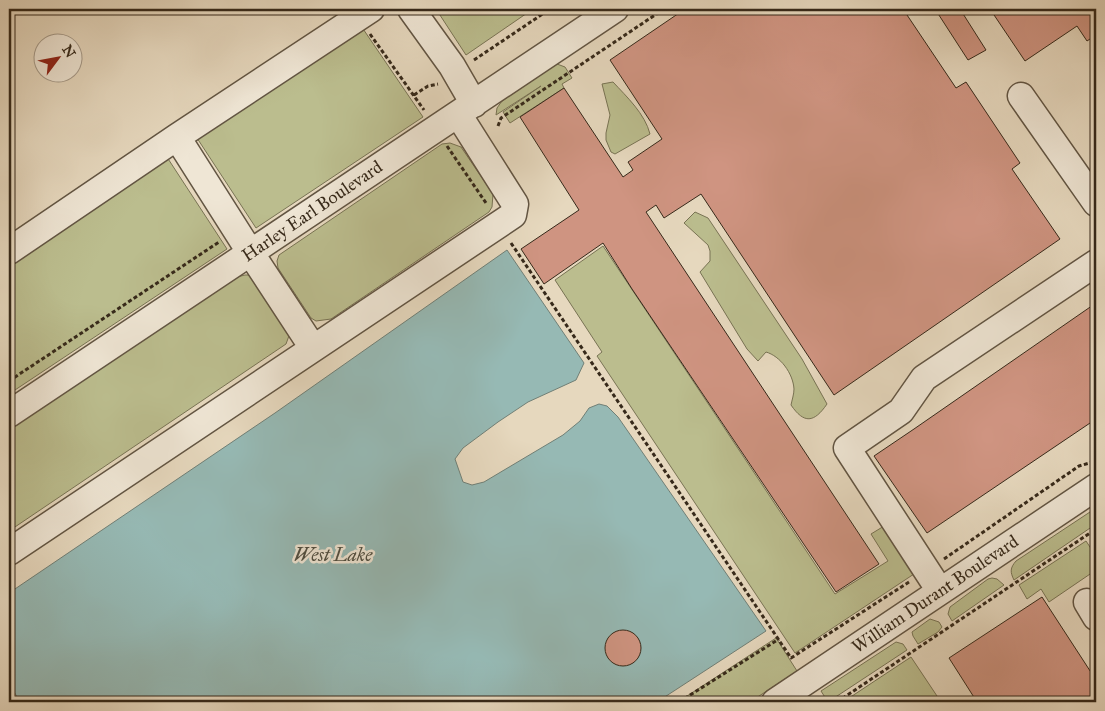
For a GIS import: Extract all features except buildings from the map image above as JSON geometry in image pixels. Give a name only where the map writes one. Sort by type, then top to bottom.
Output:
[{"type":"lane","points":[[9,552],[513,215],[515,204],[466,109],[452,66],[410,9]]},
{"type":"lane","name":"Harley Earl Boulevard","points":[[9,414],[615,9]]},
{"type":"lane","points":[[9,251],[364,13]]},
{"type":"lane","points":[[1021,96],[1096,203]]},
{"type":"lane","points":[[177,137],[313,348]]},
{"type":"lane","points":[[934,581],[847,448],[901,411],[924,378],[1096,263]]},
{"type":"lane","name":"William Durant Boulevard","points":[[776,702],[934,581],[1096,487]]},
{"type":"path","points":[[469,63],[550,9]]},
{"type":"path","points":[[498,126],[501,118],[664,9]]},
{"type":"path","points":[[364,13],[428,116]]},
{"type":"path","points":[[414,95],[428,86],[434,86],[440,82]]},
{"type":"path","points":[[445,143],[487,204]]},
{"type":"path","points":[[508,237],[791,658],[934,581],[1079,466],[1096,461]]},
{"type":"path","points":[[9,381],[225,238]]},
{"type":"path","points":[[837,702],[1096,530]]},
{"type":"path","points":[[679,702],[779,639]]},
{"type":"green space","points":[[436,9],[533,9],[466,55]]},
{"type":"green space","points":[[357,20],[423,117],[256,228],[195,135]]},
{"type":"green space","points":[[557,64],[565,67],[572,78],[562,84],[564,88],[510,123],[503,112],[541,86],[496,115],[497,108],[502,101]]},
{"type":"green space","points":[[613,82],[640,113],[650,134],[615,154],[611,152],[606,140],[610,115],[602,84]]},
{"type":"green space","points":[[450,143],[461,147],[493,194],[492,207],[489,212],[331,319],[316,321],[311,318],[278,268],[277,261],[279,255],[442,144]]},
{"type":"green space","points":[[161,148],[227,249],[9,394],[9,266],[29,253]]},
{"type":"green space","points":[[695,212],[708,218],[802,359],[827,404],[813,418],[809,419],[800,416],[791,405],[794,391],[793,383],[781,361],[766,352],[758,361],[747,349],[700,272],[710,261],[710,251],[708,245],[684,223]]},
{"type":"green space","points":[[603,246],[835,594],[888,561],[871,534],[889,523],[920,570],[795,653],[597,356],[602,352],[555,280]]},
{"type":"green space","points":[[251,275],[290,333],[286,344],[9,531],[9,430],[237,277]]},
{"type":"green space","points":[[1096,508],[1096,524],[1014,580],[1011,570],[1016,561]]},
{"type":"green space","points":[[1086,541],[1096,556],[1096,570],[1049,602],[1041,589],[1027,599],[1019,585]]},
{"type":"green space","points":[[992,578],[997,579],[1004,585],[952,621],[948,614],[950,607]]},
{"type":"green space","points":[[930,619],[939,622],[942,627],[938,632],[918,644],[912,632]]},
{"type":"green space","points":[[776,638],[797,671],[750,702],[682,702],[681,700]]},
{"type":"green space","points":[[896,642],[903,644],[907,650],[828,702],[821,691]]},
{"type":"green space","points":[[911,657],[941,702],[843,702]]},
{"type":"water","name":"West Lake","points":[[507,250],[584,363],[576,380],[528,402],[463,448],[455,459],[463,482],[472,485],[484,482],[563,435],[580,421],[589,408],[599,404],[607,406],[618,417],[766,631],[657,702],[20,702],[9,683],[9,593],[275,413]]}]
